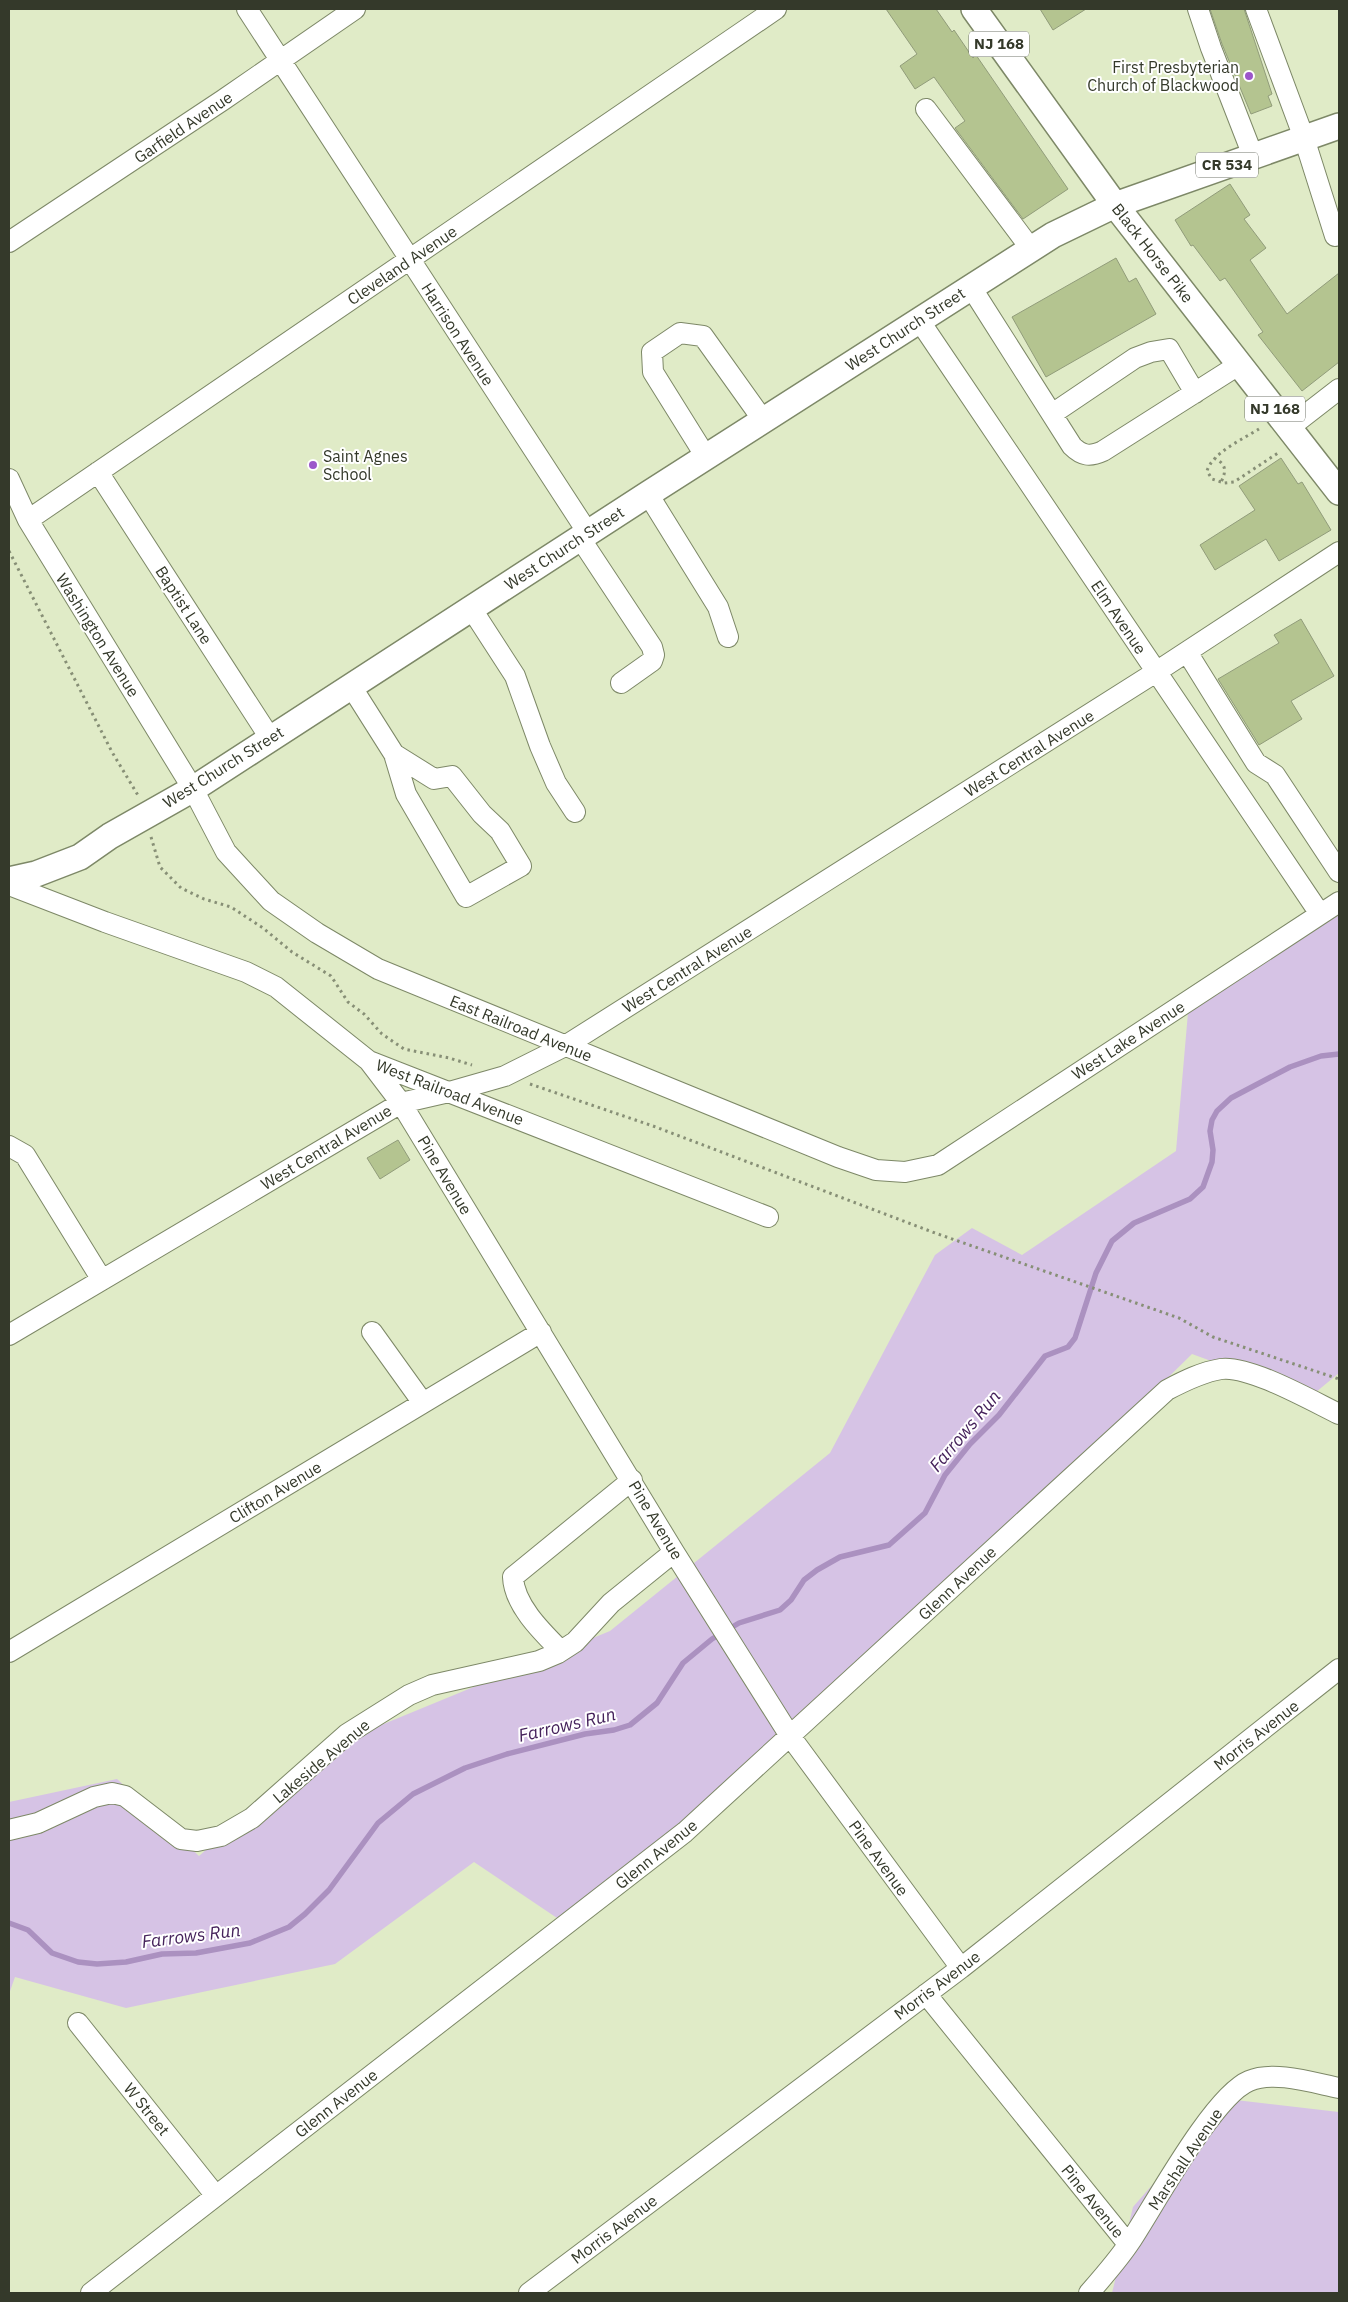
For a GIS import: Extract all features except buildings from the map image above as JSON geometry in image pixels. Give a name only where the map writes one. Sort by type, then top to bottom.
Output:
[{"type":"main road","name":"Black Horse Pike","points":[[974,9],[1114,205],[1290,427],[1339,492]]},
{"type":"main road","name":"CR 534","points":[[1114,205],[1339,126]]},
{"type":"main road","name":"West Church Street","points":[[9,880],[36,874],[80,857],[110,836],[192,789],[1053,235],[1114,205]]},
{"type":"street","name":"Harrison Avenue","points":[[247,9],[410,259],[584,535],[652,647],[654,655],[652,661],[622,683]]},
{"type":"street","name":"Garfield Avenue","points":[[9,242],[223,100],[355,9]]},
{"type":"street","name":"Cleveland Avenue","points":[[28,520],[776,9]]},
{"type":"street","points":[[1198,9],[1253,156]]},
{"type":"street","points":[[1256,9],[1304,138],[1335,236]]},
{"type":"street","points":[[926,109],[1031,249]]},
{"type":"street","points":[[971,287],[1052,414],[1077,451],[1083,455],[1093,456],[1103,452],[1240,364]]},
{"type":"street","name":"Elm Avenue","points":[[919,320],[1320,914]]},
{"type":"street","points":[[706,457],[653,372],[652,352],[680,333],[703,336],[763,420]]},
{"type":"street","points":[[1052,414],[1136,358],[1151,352],[1169,350],[1195,393]]},
{"type":"street","points":[[1290,427],[1339,389]]},
{"type":"street","name":"Baptist Lane","points":[[98,472],[270,738]]},
{"type":"street","name":"Washington Avenue","points":[[9,479],[28,520],[192,789]]},
{"type":"street","points":[[648,494],[718,607],[728,637]]},
{"type":"street","name":"West Central Avenue","points":[[9,1335],[401,1103],[505,1076],[565,1046],[1156,672],[1339,552]]},
{"type":"street","points":[[471,608],[515,676],[553,775],[575,812]]},
{"type":"street","points":[[1187,652],[1256,763],[1275,775],[1339,872]]},
{"type":"street","points":[[351,686],[394,754],[406,794],[466,897],[521,866],[500,831],[482,814],[452,776],[434,779],[394,754]]},
{"type":"street","points":[[1230,781],[1256,763]]},
{"type":"street","name":"East Railroad Avenue","points":[[192,789],[226,852],[271,901],[317,934],[378,969],[838,1157],[876,1170],[904,1172],[914,1170]]},
{"type":"street","name":"West Railroad Avenue","points":[[9,885],[105,922],[246,972],[276,986],[369,1061],[768,1217]]},
{"type":"street","name":"West Lake Avenue","points":[[914,1170],[938,1165],[1339,902]]},
{"type":"street","name":"Pine Avenue","points":[[369,1061],[401,1103],[632,1480],[674,1552],[790,1736],[961,1968]]},
{"type":"street","points":[[9,1146],[25,1155],[102,1280]]},
{"type":"street","points":[[372,1332],[423,1403]]},
{"type":"street","name":"Clifton Avenue","points":[[9,1652],[540,1332]]},
{"type":"street","name":"Glenn Avenue","points":[[91,2293],[685,1832],[1167,1390],[1189,1378],[1222,1369],[1245,1371],[1339,1414]]},
{"type":"street","points":[[562,1651],[544,1634],[532,1618],[513,1586],[513,1577],[632,1480]]},
{"type":"street","name":"Lakeside Avenue","points":[[9,1830],[38,1823],[94,1797],[112,1793],[125,1796],[181,1839],[197,1841],[221,1836],[252,1818],[347,1734],[409,1695],[432,1685],[538,1661],[562,1651],[575,1642],[611,1604],[674,1552]]},
{"type":"street","name":"Morris Avenue","points":[[529,2293],[961,1968],[1339,1669]]},
{"type":"street","name":"Pine Avenue","points":[[926,1994],[1128,2244]]},
{"type":"street","name":"W Street","points":[[78,2022],[216,2196]]},
{"type":"street","name":"Marshall Avenue","points":[[1089,2293],[1128,2244],[1209,2118],[1238,2087],[1250,2080],[1264,2077],[1299,2079],[1339,2088]]},
{"type":"path","points":[[1259,428],[1209,463],[1207,471],[1212,479],[1221,482],[1234,482],[1278,453]]},
{"type":"path","points":[[1214,458],[1225,467],[1225,474],[1221,482]]},
{"type":"path","points":[[1036,1267],[1179,1318],[1213,1337],[1339,1379]]},
{"type":"shaded area","points":[[1339,907],[1339,1373],[1310,1397],[1192,1354],[815,1724],[560,1920],[474,1862],[335,1964],[126,2008],[15,1977],[9,1994],[9,1802],[117,1779],[199,1856],[318,1751],[610,1631],[830,1453],[935,1255],[972,1228],[1022,1255],[1176,1151],[1189,1001]]},
{"type":"shaded area","points":[[1227,2099],[1339,2112],[1339,2293],[1112,2293],[1133,2207]]},
{"type":"waterway","name":"Farrows Run","points":[[9,1923],[28,1930],[52,1953],[78,1962],[97,1964],[126,1962],[162,1954],[196,1953],[250,1943],[289,1927],[305,1914],[329,1890],[378,1823],[413,1794],[465,1768],[507,1754],[585,1734],[614,1730],[630,1725],[657,1703],[683,1663],[712,1639],[739,1623],[780,1610],[791,1600],[804,1580],[817,1570],[840,1557],[889,1545],[925,1513],[945,1475],[970,1444],[999,1415],[1045,1356],[1068,1347],[1075,1338],[1096,1273],[1112,1241],[1134,1223],[1190,1199],[1203,1187],[1212,1162],[1213,1150],[1210,1131],[1212,1120],[1217,1111],[1231,1098],[1290,1067],[1321,1056],[1339,1054]]},
{"type":"place","name":"First Presbyterian Church of Blackwood","points":[[1249,76]]},
{"type":"place","name":"Saint Agnes School","points":[[313,465]]}]
